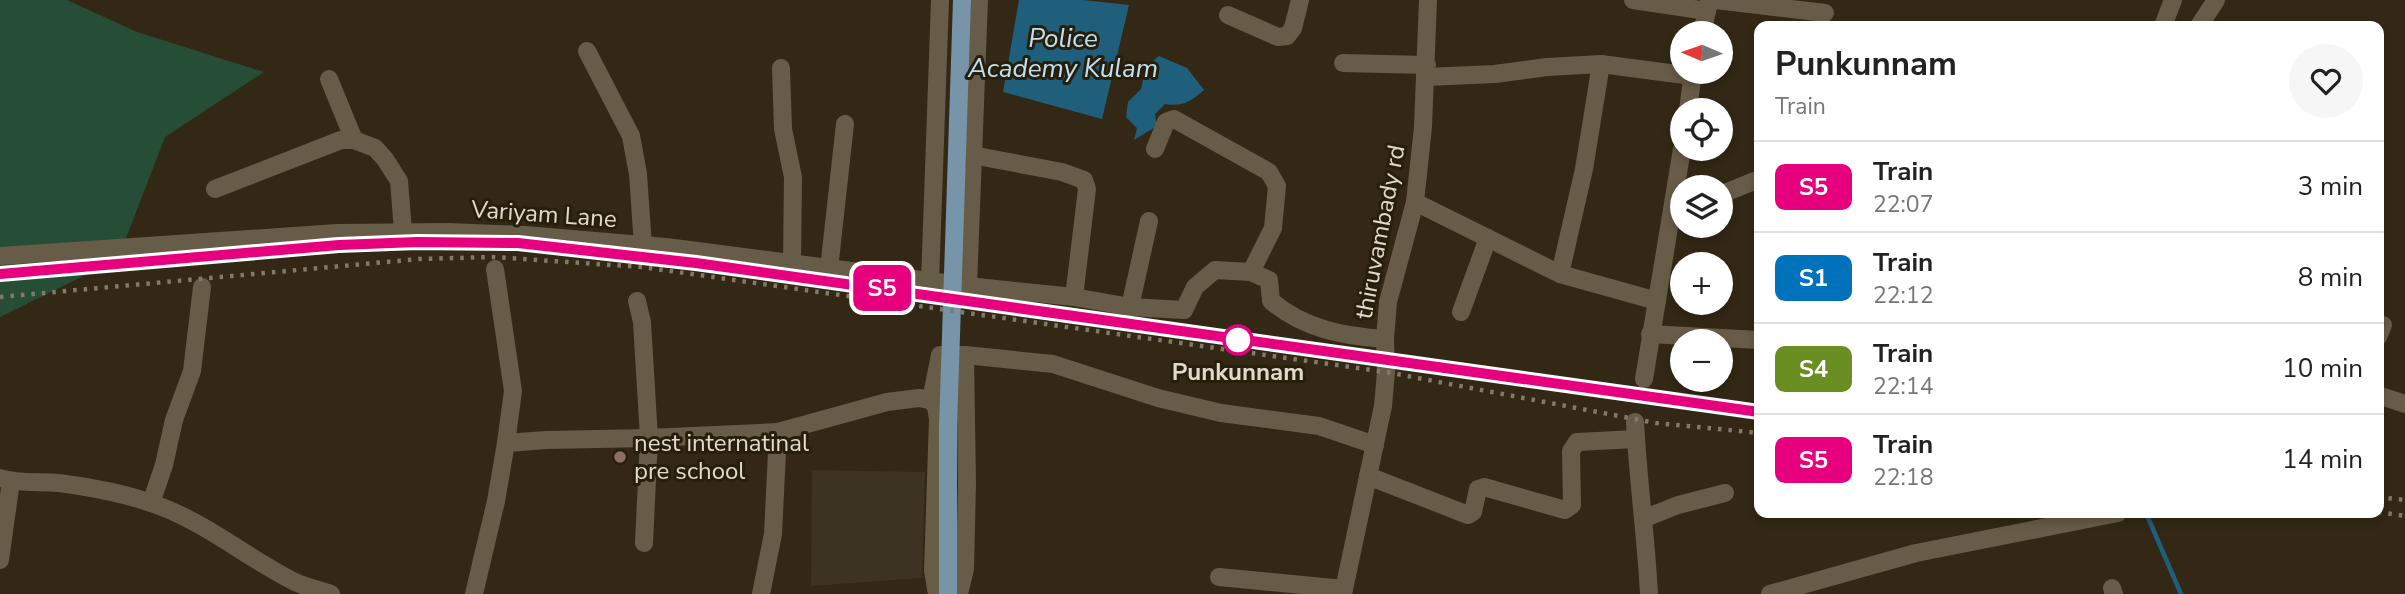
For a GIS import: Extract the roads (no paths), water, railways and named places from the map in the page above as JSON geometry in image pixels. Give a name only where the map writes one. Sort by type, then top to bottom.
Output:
[{"type":"main road","points":[[948,594],[948,427],[962,0]]},
{"type":"street","points":[[1228,15],[1278,37],[1287,36],[1293,28],[1300,0]]},
{"type":"street","name":"thiruvambady rd","points":[[1343,592],[1375,445],[1385,384],[1388,302],[1415,202],[1427,71],[1428,0]]},
{"type":"street","points":[[1633,0],[1825,13]]},
{"type":"street","points":[[2165,21],[2173,0]]},
{"type":"street","points":[[2202,21],[2216,0]]},
{"type":"street","points":[[1706,21],[1711,4]]},
{"type":"street","points":[[930,282],[940,8],[979,8],[968,286]]},
{"type":"street","points":[[587,51],[631,136],[638,174],[643,246]]},
{"type":"street","points":[[1343,63],[1495,74],[1601,64],[1670,72]]},
{"type":"street","points":[[1560,274],[1584,169],[1601,64]]},
{"type":"street","points":[[781,68],[783,130],[793,177],[792,264]]},
{"type":"street","points":[[329,79],[354,140]]},
{"type":"street","points":[[1155,149],[1166,122],[1174,119],[1269,172],[1277,186],[1273,228],[1251,272],[1269,280],[1271,301],[1284,312],[1346,337],[1385,339]]},
{"type":"street","points":[[829,269],[845,124]]},
{"type":"street","points":[[215,189],[341,140],[354,140],[375,148],[399,181],[404,231]]},
{"type":"street","points":[[972,155],[1084,180],[1087,189],[1074,298]]},
{"type":"street","points":[[1733,190],[1754,181]]},
{"type":"street","points":[[1415,202],[1560,274],[1657,301]]},
{"type":"street","points":[[1130,307],[1149,221]]},
{"type":"street","name":"Variyam Lane","points":[[0,256],[153,243],[337,233],[404,231],[525,235],[643,246],[1130,307],[1184,310],[1195,287],[1215,270],[1251,272]]},
{"type":"street","points":[[1461,312],[1488,238]]},
{"type":"street","points":[[1644,379],[1650,334],[1671,238]]},
{"type":"street","points":[[474,594],[499,490],[513,391],[495,269]]},
{"type":"street","points":[[151,503],[164,465],[174,420],[192,371],[202,287]]},
{"type":"street","points":[[638,301],[642,322],[649,438],[644,543]]},
{"type":"street","points":[[1650,334],[1754,340]]},
{"type":"street","points":[[937,594],[933,570],[938,419],[932,400],[940,355],[1053,364],[1170,401],[1221,413],[1319,426],[1375,445]]},
{"type":"street","points":[[959,594],[965,569],[965,355]]},
{"type":"street","points":[[2384,397],[2405,404]]},
{"type":"street","points":[[506,443],[778,432],[887,402],[919,398],[932,400]]},
{"type":"street","points":[[1368,476],[1468,515],[1473,512],[1478,489],[1484,487],[1565,510],[1572,505],[1571,451],[1577,442],[1635,431],[1649,594]]},
{"type":"street","points":[[761,594],[773,534],[778,432]]},
{"type":"street","points":[[0,560],[5,479],[56,483],[103,489],[151,503],[218,534],[298,583],[331,594]]},
{"type":"street","points":[[1643,519],[1678,505],[1725,493]]},
{"type":"street","points":[[1770,594],[1916,553],[2093,518]]},
{"type":"street","points":[[1219,577],[1343,592]]},
{"type":"water","name":"Police Academy Kulam","points":[[1019,0],[1083,0],[1129,5],[1102,119],[1003,92]]},
{"type":"water","points":[[1159,56],[1187,68],[1204,90],[1186,103],[1165,104],[1155,114],[1157,126],[1134,140],[1137,128],[1126,117],[1128,102],[1141,89],[1146,67]]},
{"type":"waterway","points":[[2148,518],[2181,594]]},
{"type":"railway","points":[[0,274],[339,245],[493,241],[643,255],[1754,411]]},
{"type":"railway","points":[[0,297],[419,259],[493,257],[642,267],[1386,372],[1656,423],[1754,433]]},
{"type":"railway","points":[[2384,498],[2405,500]]},
{"type":"railway","points":[[2384,513],[2405,516]]},
{"type":"train","name":"S5","points":[[0,274],[339,245],[417,242],[518,243],[643,256],[961,299],[1164,330],[1754,411]]},
{"type":"place","name":"Punkunnam","points":[[1238,340]]},
{"type":"place","name":"nest internatinal pre school","points":[[620,457]]}]
